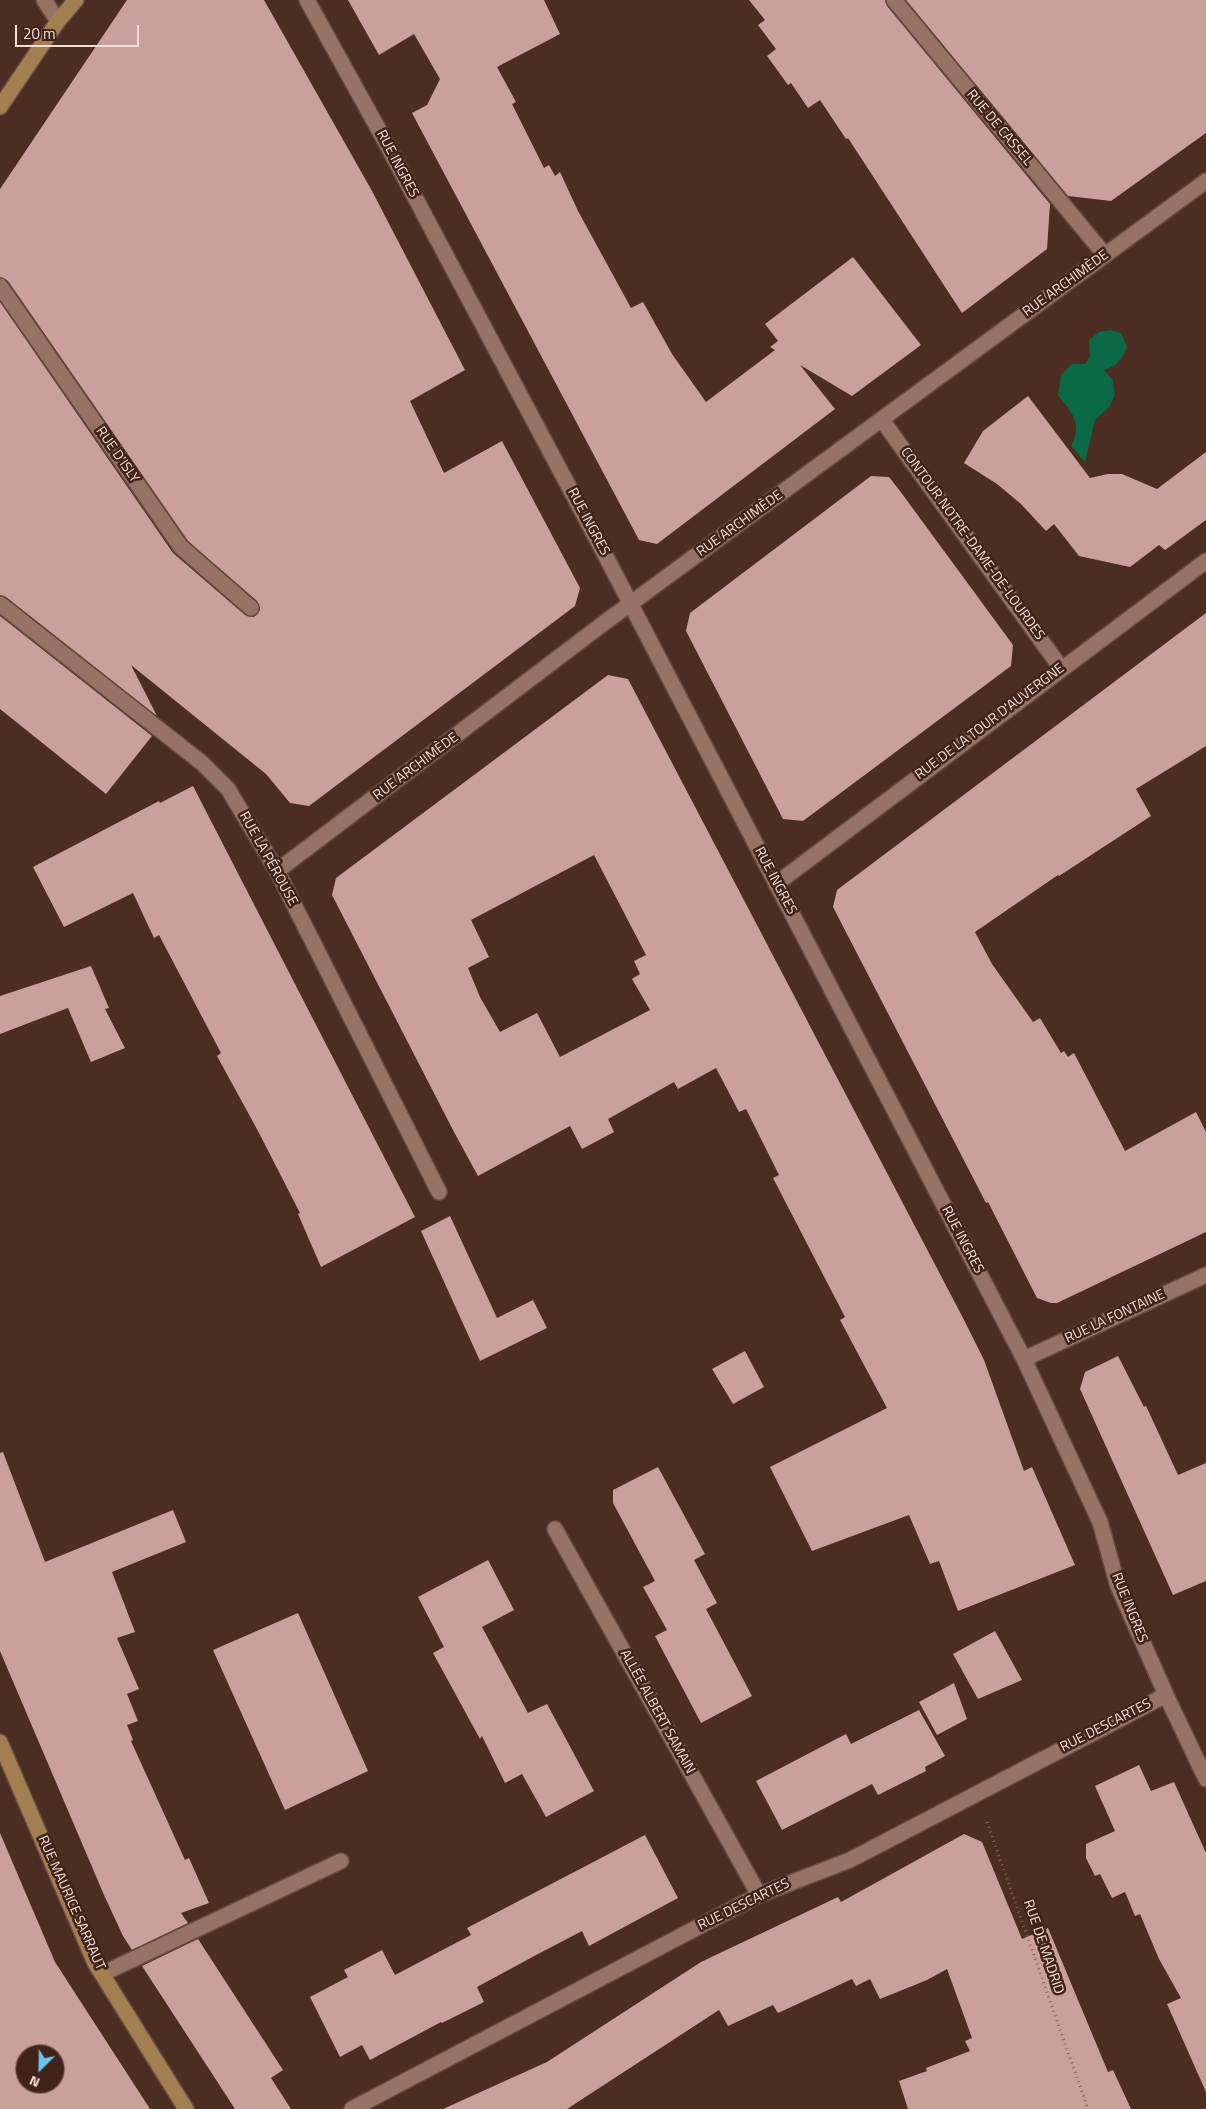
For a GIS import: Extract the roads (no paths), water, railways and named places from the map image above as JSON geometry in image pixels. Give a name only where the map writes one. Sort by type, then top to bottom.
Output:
[{"type":"street","points":[[44,0],[58,21]]},
{"type":"street","points":[[0,107],[58,21],[76,0]]},
{"type":"street","name":"RUE INGRES","points":[[307,0],[385,141],[631,604],[1024,1359],[1100,1522],[1118,1586],[1166,1695],[1206,1779]]},
{"type":"street","name":"RUE DE CASSEL","points":[[894,0],[1105,255]]},
{"type":"street","name":"RUE ARCHIMÈDE","points":[[277,871],[631,604],[1206,181]]},
{"type":"street","name":"RUE D'ISLY","points":[[0,286],[181,547],[251,608]]},
{"type":"street","name":"CONTOUR NOTRE-DAME-DE-LOURDES","points":[[882,420],[1062,668]]},
{"type":"street","name":"RUE DE LA TOUR D'AUVERGNE","points":[[776,884],[1206,561]]},
{"type":"street","name":"RUE LA PÉROUSE","points":[[0,604],[202,763],[228,789],[277,871],[439,1192]]},
{"type":"street","name":"RUE LA FONTAINE","points":[[1024,1359],[1206,1275]]},
{"type":"street","name":"ALLÉE ALBERT SAMAIN","points":[[555,1528],[759,1895]]},
{"type":"street","name":"RUE DESCARTES","points":[[352,2109],[759,1895],[850,1860],[1166,1695]]},
{"type":"street","name":"RUE MAURICE SARRAUT","points":[[0,1742],[85,1942],[102,1974],[186,2109]]},
{"type":"street","points":[[102,1974],[341,1861]]}]
